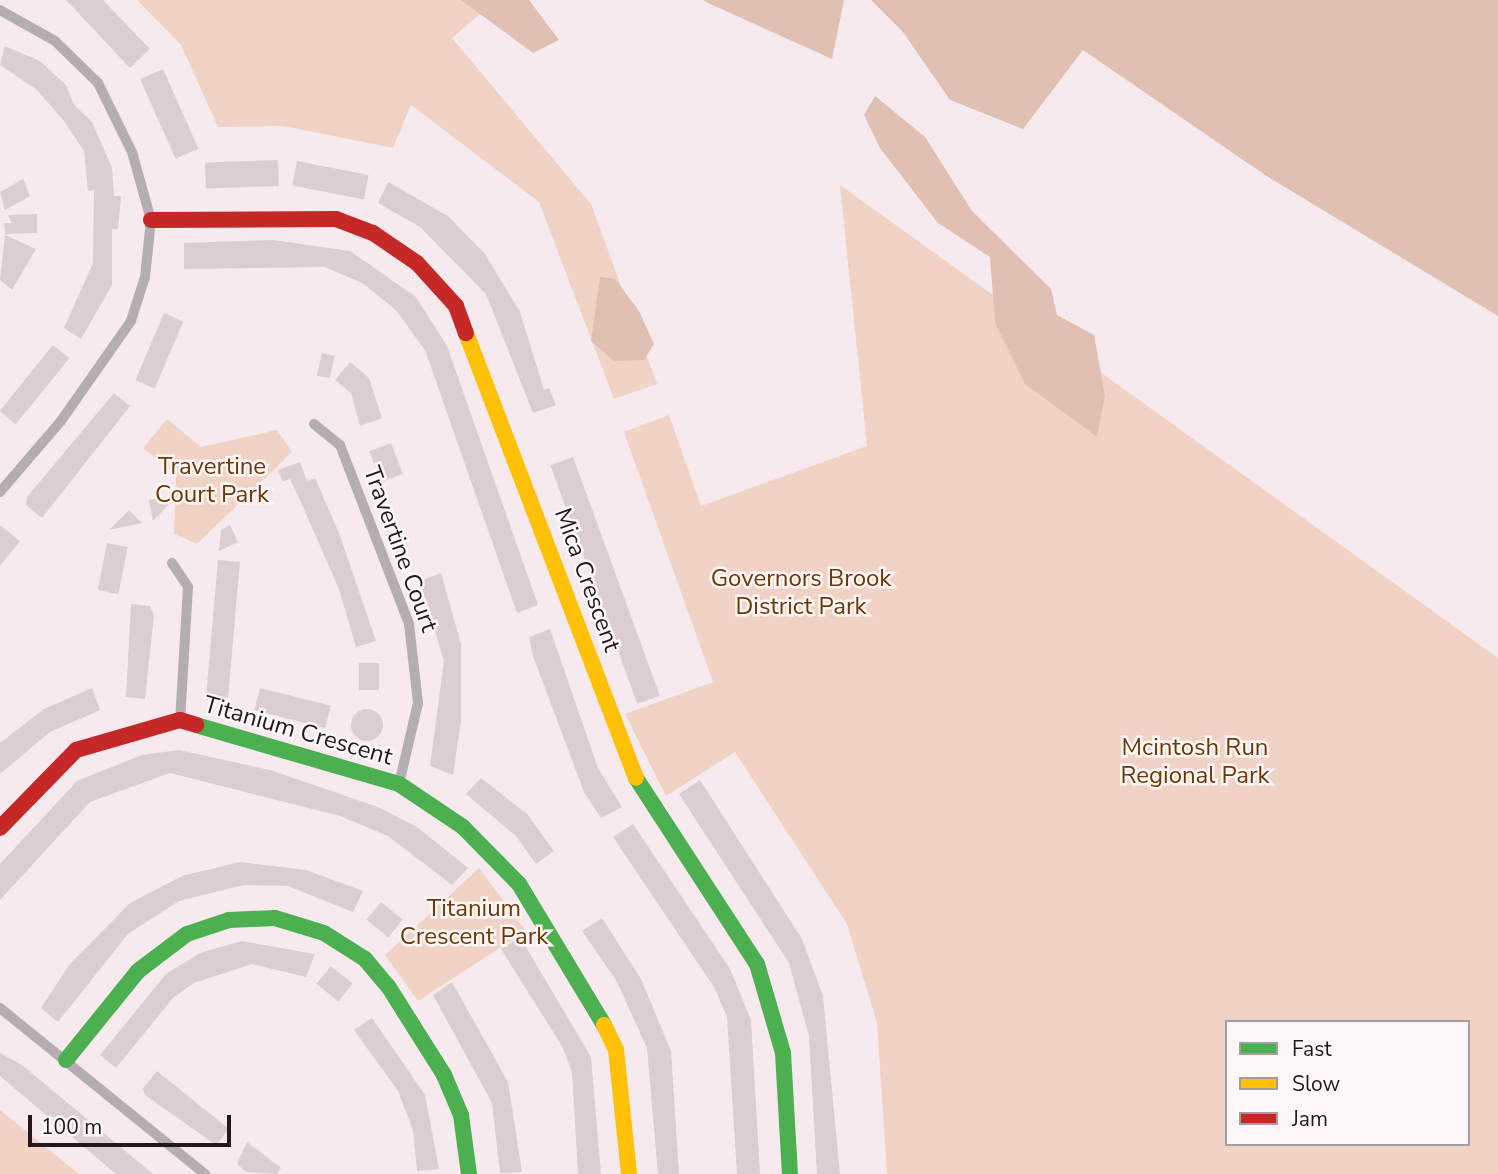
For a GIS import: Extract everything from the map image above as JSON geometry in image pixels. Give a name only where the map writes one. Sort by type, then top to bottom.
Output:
[{"type":"street","points":[[0,10],[55,41],[98,83],[132,152],[151,220],[145,277],[131,321],[61,421],[0,492]]},
{"type":"street","name":"Mica Crescent","points":[[151,220],[336,219],[373,233],[417,263],[456,306],[637,780],[757,964],[783,1053],[790,1174]]},
{"type":"street","name":"Travertine Court","points":[[314,424],[340,445],[409,624],[418,703],[399,784]]},
{"type":"street","points":[[172,563],[188,587],[180,720]]},
{"type":"street","name":"Titanium Crescent","points":[[0,828],[76,750],[180,720],[399,784],[463,827],[519,884],[590,995],[616,1050],[629,1174]]},
{"type":"street","points":[[66,1060],[138,971],[187,934],[229,920],[275,918],[324,933],[365,959],[388,986],[449,1085],[461,1115],[469,1174]]},
{"type":"street","points":[[0,1008],[205,1174]]},
{"type":"green space","points":[[137,0],[496,0],[452,38],[591,204],[657,384],[614,399],[539,202],[411,105],[393,148],[283,126],[218,127],[181,45]]},
{"type":"green space","name":"Mcintosh Run Regional Park","points":[[840,185],[1498,658],[1498,1174],[887,1174],[877,1023],[847,924],[735,752],[666,796],[625,714],[713,682],[624,432],[669,415],[701,506],[867,446]]},
{"type":"green space","name":"Travertine Court Park","points":[[167,419],[201,447],[277,430],[292,452],[197,544],[174,534],[176,475],[143,448]]},
{"type":"green space","name":"Titanium Crescent Park","points":[[479,868],[526,931],[418,1001],[385,955]]},
{"type":"green space","points":[[0,1110],[79,1174],[0,1174]]},
{"type":"shaded area","points":[[461,0],[529,0],[559,40],[533,53]]},
{"type":"shaded area","points":[[703,0],[844,0],[832,59],[708,3]]},
{"type":"shaded area","points":[[871,0],[1498,0],[1498,316],[1265,175],[1083,50],[1023,129],[950,100],[903,32]]},
{"type":"shaded area","points":[[875,96],[925,137],[972,211],[1051,289],[1057,315],[1094,335],[1105,396],[1097,437],[1025,384],[995,323],[990,257],[938,223],[880,148],[864,115]]},
{"type":"shaded area","points":[[600,277],[615,279],[639,311],[654,344],[644,360],[614,361],[591,341]]},
{"type":"building","points":[[66,0],[103,0],[150,49],[130,68]]},
{"type":"building","points":[[5,46],[40,61],[66,85],[74,105],[92,122],[112,168],[114,196],[121,196],[118,229],[112,229],[112,285],[81,339],[64,328],[93,263],[94,190],[88,191],[84,151],[64,121],[37,90],[0,65]]},
{"type":"building","points":[[163,69],[198,148],[176,159],[140,79]]},
{"type":"building","points":[[278,160],[279,186],[206,189],[205,163]]},
{"type":"building","points":[[297,161],[369,175],[364,199],[292,186]]},
{"type":"building","points":[[23,179],[30,196],[5,210],[0,192]]},
{"type":"building","points":[[388,182],[448,216],[485,254],[520,312],[544,390],[549,388],[556,405],[533,413],[486,294],[420,227],[378,203]]},
{"type":"building","points":[[37,214],[37,233],[5,234],[4,223],[12,223],[8,215]]},
{"type":"building","points":[[5,235],[36,249],[12,290],[0,280]]},
{"type":"building","points":[[273,240],[350,251],[416,297],[447,346],[538,605],[517,613],[425,350],[395,309],[362,283],[325,267],[184,269],[184,243]]},
{"type":"building","points":[[164,313],[183,321],[155,388],[135,380]]},
{"type":"building","points":[[53,345],[69,358],[16,424],[0,410]]},
{"type":"building","points":[[322,353],[335,356],[329,378],[317,375]]},
{"type":"building","points":[[350,362],[369,378],[382,418],[360,426],[351,393],[335,380]]},
{"type":"building","points":[[114,393],[130,406],[42,518],[26,505],[27,497]]},
{"type":"building","points":[[391,443],[403,474],[381,482],[370,451]]},
{"type":"building","points":[[573,457],[660,696],[637,704],[550,465]]},
{"type":"building","points":[[300,462],[307,481],[315,478],[339,533],[376,641],[356,647],[339,589],[299,498],[290,479],[283,482],[278,470]]},
{"type":"building","points":[[166,497],[168,505],[153,521],[149,500]]},
{"type":"building","points":[[129,510],[142,523],[109,530]]},
{"type":"building","points":[[0,525],[20,541],[0,566]]},
{"type":"building","points":[[230,525],[238,542],[219,551],[221,530]]},
{"type":"building","points":[[107,543],[128,547],[118,594],[98,590]]},
{"type":"building","points":[[218,560],[240,562],[228,701],[206,699]]},
{"type":"building","points":[[441,573],[461,644],[461,721],[453,775],[430,766],[444,661],[420,581]]},
{"type":"building","points":[[131,604],[150,606],[154,615],[145,699],[126,697]]},
{"type":"building","points":[[550,629],[598,768],[622,807],[601,818],[584,792],[533,656],[529,637]]},
{"type":"building","points":[[359,663],[379,663],[379,690],[359,690]]},
{"type":"building","points":[[92,688],[100,710],[50,732],[0,774],[0,743],[44,709]]},
{"type":"building","points":[[260,688],[331,706],[325,728],[254,710]]},
{"type":"building","points":[[367,709],[378,714],[383,725],[378,736],[367,741],[356,736],[351,725],[356,714]]},
{"type":"building","points":[[179,750],[270,770],[378,807],[417,827],[468,868],[452,885],[388,836],[340,816],[170,773],[90,802],[0,900],[0,864],[77,781],[142,755]]},
{"type":"building","points":[[481,778],[527,814],[554,851],[536,864],[516,836],[466,794]]},
{"type":"building","points":[[700,780],[802,939],[823,996],[840,1174],[817,1174],[809,1036],[789,963],[679,794]]},
{"type":"building","points":[[633,824],[730,969],[751,1020],[760,1174],[737,1174],[727,1017],[714,987],[613,837]]},
{"type":"building","points":[[240,862],[306,870],[363,891],[353,912],[288,886],[244,885],[179,901],[128,934],[58,1022],[41,1008],[69,965],[130,903],[182,876]]},
{"type":"building","points":[[381,902],[403,920],[388,937],[367,920]]},
{"type":"building","points":[[602,918],[641,979],[671,1051],[679,1174],[658,1174],[647,1048],[616,980],[582,931]]},
{"type":"building","points":[[520,937],[591,1057],[601,1174],[578,1174],[572,1072],[562,1046],[501,949]]},
{"type":"building","points":[[242,941],[315,954],[306,977],[252,964],[194,983],[173,998],[116,1068],[100,1055],[166,974],[200,953]]},
{"type":"building","points":[[331,966],[353,984],[338,1001],[317,984]]},
{"type":"building","points":[[452,982],[508,1082],[522,1172],[500,1173],[492,1103],[433,995]]},
{"type":"building","points":[[372,1018],[425,1095],[439,1169],[417,1171],[413,1130],[398,1091],[354,1030]]},
{"type":"building","points":[[0,1053],[22,1065],[153,1174],[116,1174],[0,1076]]},
{"type":"building","points":[[157,1071],[229,1129],[216,1145],[145,1095],[143,1088]]},
{"type":"building","points":[[247,1142],[281,1168],[277,1174],[246,1172],[237,1164]]},
{"type":"traffic: fast","points":[[196,725],[399,784],[463,827],[519,884],[604,1025]]},
{"type":"traffic: fast","points":[[636,778],[757,964],[783,1053],[790,1174]]},
{"type":"traffic: fast","points":[[66,1060],[138,971],[187,934],[229,920],[275,918],[324,933],[365,959],[388,986],[444,1075],[461,1115],[469,1174]]},
{"type":"traffic: slow","points":[[466,333],[636,778]]},
{"type":"traffic: slow","points":[[604,1025],[616,1050],[629,1174]]},
{"type":"traffic: jam","points":[[151,220],[336,219],[373,233],[417,263],[456,306],[466,333]]},
{"type":"traffic: jam","points":[[0,828],[76,750],[180,720],[196,725]]},
{"type":"park label","name":"Governors Brook District Park","points":[[801,593]]}]
